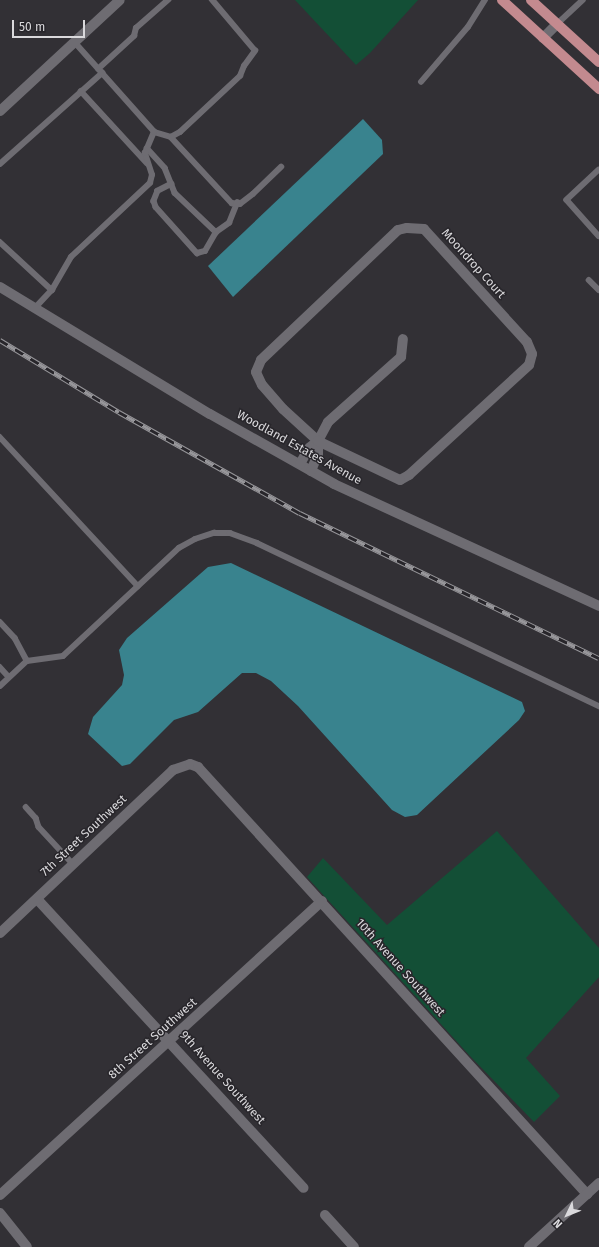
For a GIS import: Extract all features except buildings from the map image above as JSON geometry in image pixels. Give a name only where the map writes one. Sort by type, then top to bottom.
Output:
[{"type":"main road","points":[[502,0],[599,89]]},
{"type":"main road","points":[[533,1],[557,24],[598,58]]},
{"type":"street","points":[[0,111],[120,0]]},
{"type":"street","points":[[543,38],[557,24]]},
{"type":"street","name":"Moondrop Court","points":[[407,228],[424,229],[527,342],[532,354],[528,365],[409,475],[400,480],[318,441],[283,409],[262,385],[256,372],[261,360],[398,230],[407,228]]},
{"type":"street","name":"Woodland Estates Avenue","points":[[0,287],[210,414],[334,484],[599,606]]},
{"type":"street","points":[[300,464],[310,448],[318,441],[328,422],[401,357],[403,339]]},
{"type":"street","points":[[311,471],[318,454],[318,441]]},
{"type":"street","name":"7th Street Southwest","points":[[0,933],[173,770],[190,764]]},
{"type":"street","name":"10th Avenue Southwest","points":[[190,764],[198,767],[322,901],[587,1194]]},
{"type":"street","name":"9th Avenue Southwest","points":[[37,898],[170,1040],[304,1188]]},
{"type":"street","name":"8th Street Southwest","points":[[0,1195],[322,901]]},
{"type":"street","points":[[529,1247],[599,1183]]},
{"type":"street","points":[[0,1213],[27,1247]]},
{"type":"street","points":[[325,1215],[354,1247]]},
{"type":"lane","points":[[0,164],[81,91],[134,36],[136,28],[168,0]]},
{"type":"lane","points":[[171,137],[180,132],[240,76],[244,66],[255,51],[212,0]]},
{"type":"lane","points":[[421,82],[468,27],[485,0]]},
{"type":"lane","points":[[557,24],[583,0]]},
{"type":"lane","points":[[74,42],[154,132],[171,137],[224,196],[232,203],[237,204]]},
{"type":"lane","points":[[81,91],[148,163]]},
{"type":"lane","points":[[35,308],[52,290],[71,257],[150,183],[152,175],[145,153],[154,132]]},
{"type":"lane","points":[[147,148],[165,168],[175,193],[216,232]]},
{"type":"lane","points":[[172,184],[158,191],[154,201],[156,207],[197,253],[204,251],[216,232],[229,223],[237,204],[253,194],[281,167]]},
{"type":"lane","points":[[599,170],[567,200],[599,236]]},
{"type":"lane","points":[[0,242],[52,290]]},
{"type":"lane","points":[[589,280],[599,290]]},
{"type":"lane","points":[[0,437],[138,586]]},
{"type":"lane","points":[[0,686],[28,661],[62,656],[179,548],[201,537],[230,532],[257,542],[599,706]]},
{"type":"lane","points":[[0,622],[15,638],[28,661]]},
{"type":"lane","points":[[0,667],[9,678]]},
{"type":"lane","points":[[26,807],[33,814],[39,827],[73,864]]},
{"type":"green space","points":[[295,0],[418,0],[370,53],[356,65]]},
{"type":"green space","points":[[497,831],[599,948],[599,977],[526,1058],[560,1096],[534,1122],[470,1056],[307,877],[323,858],[387,925]]},
{"type":"water","points":[[363,119],[382,140],[383,154],[233,297],[208,266]]},
{"type":"water","points":[[231,563],[522,702],[525,711],[519,720],[417,815],[405,817],[392,810],[298,706],[271,681],[256,673],[242,673],[198,712],[174,720],[130,764],[122,766],[88,734],[93,717],[122,685],[124,675],[119,650],[127,638],[208,567]]},
{"type":"railway","points":[[0,340],[119,412],[300,513],[599,658]]}]
